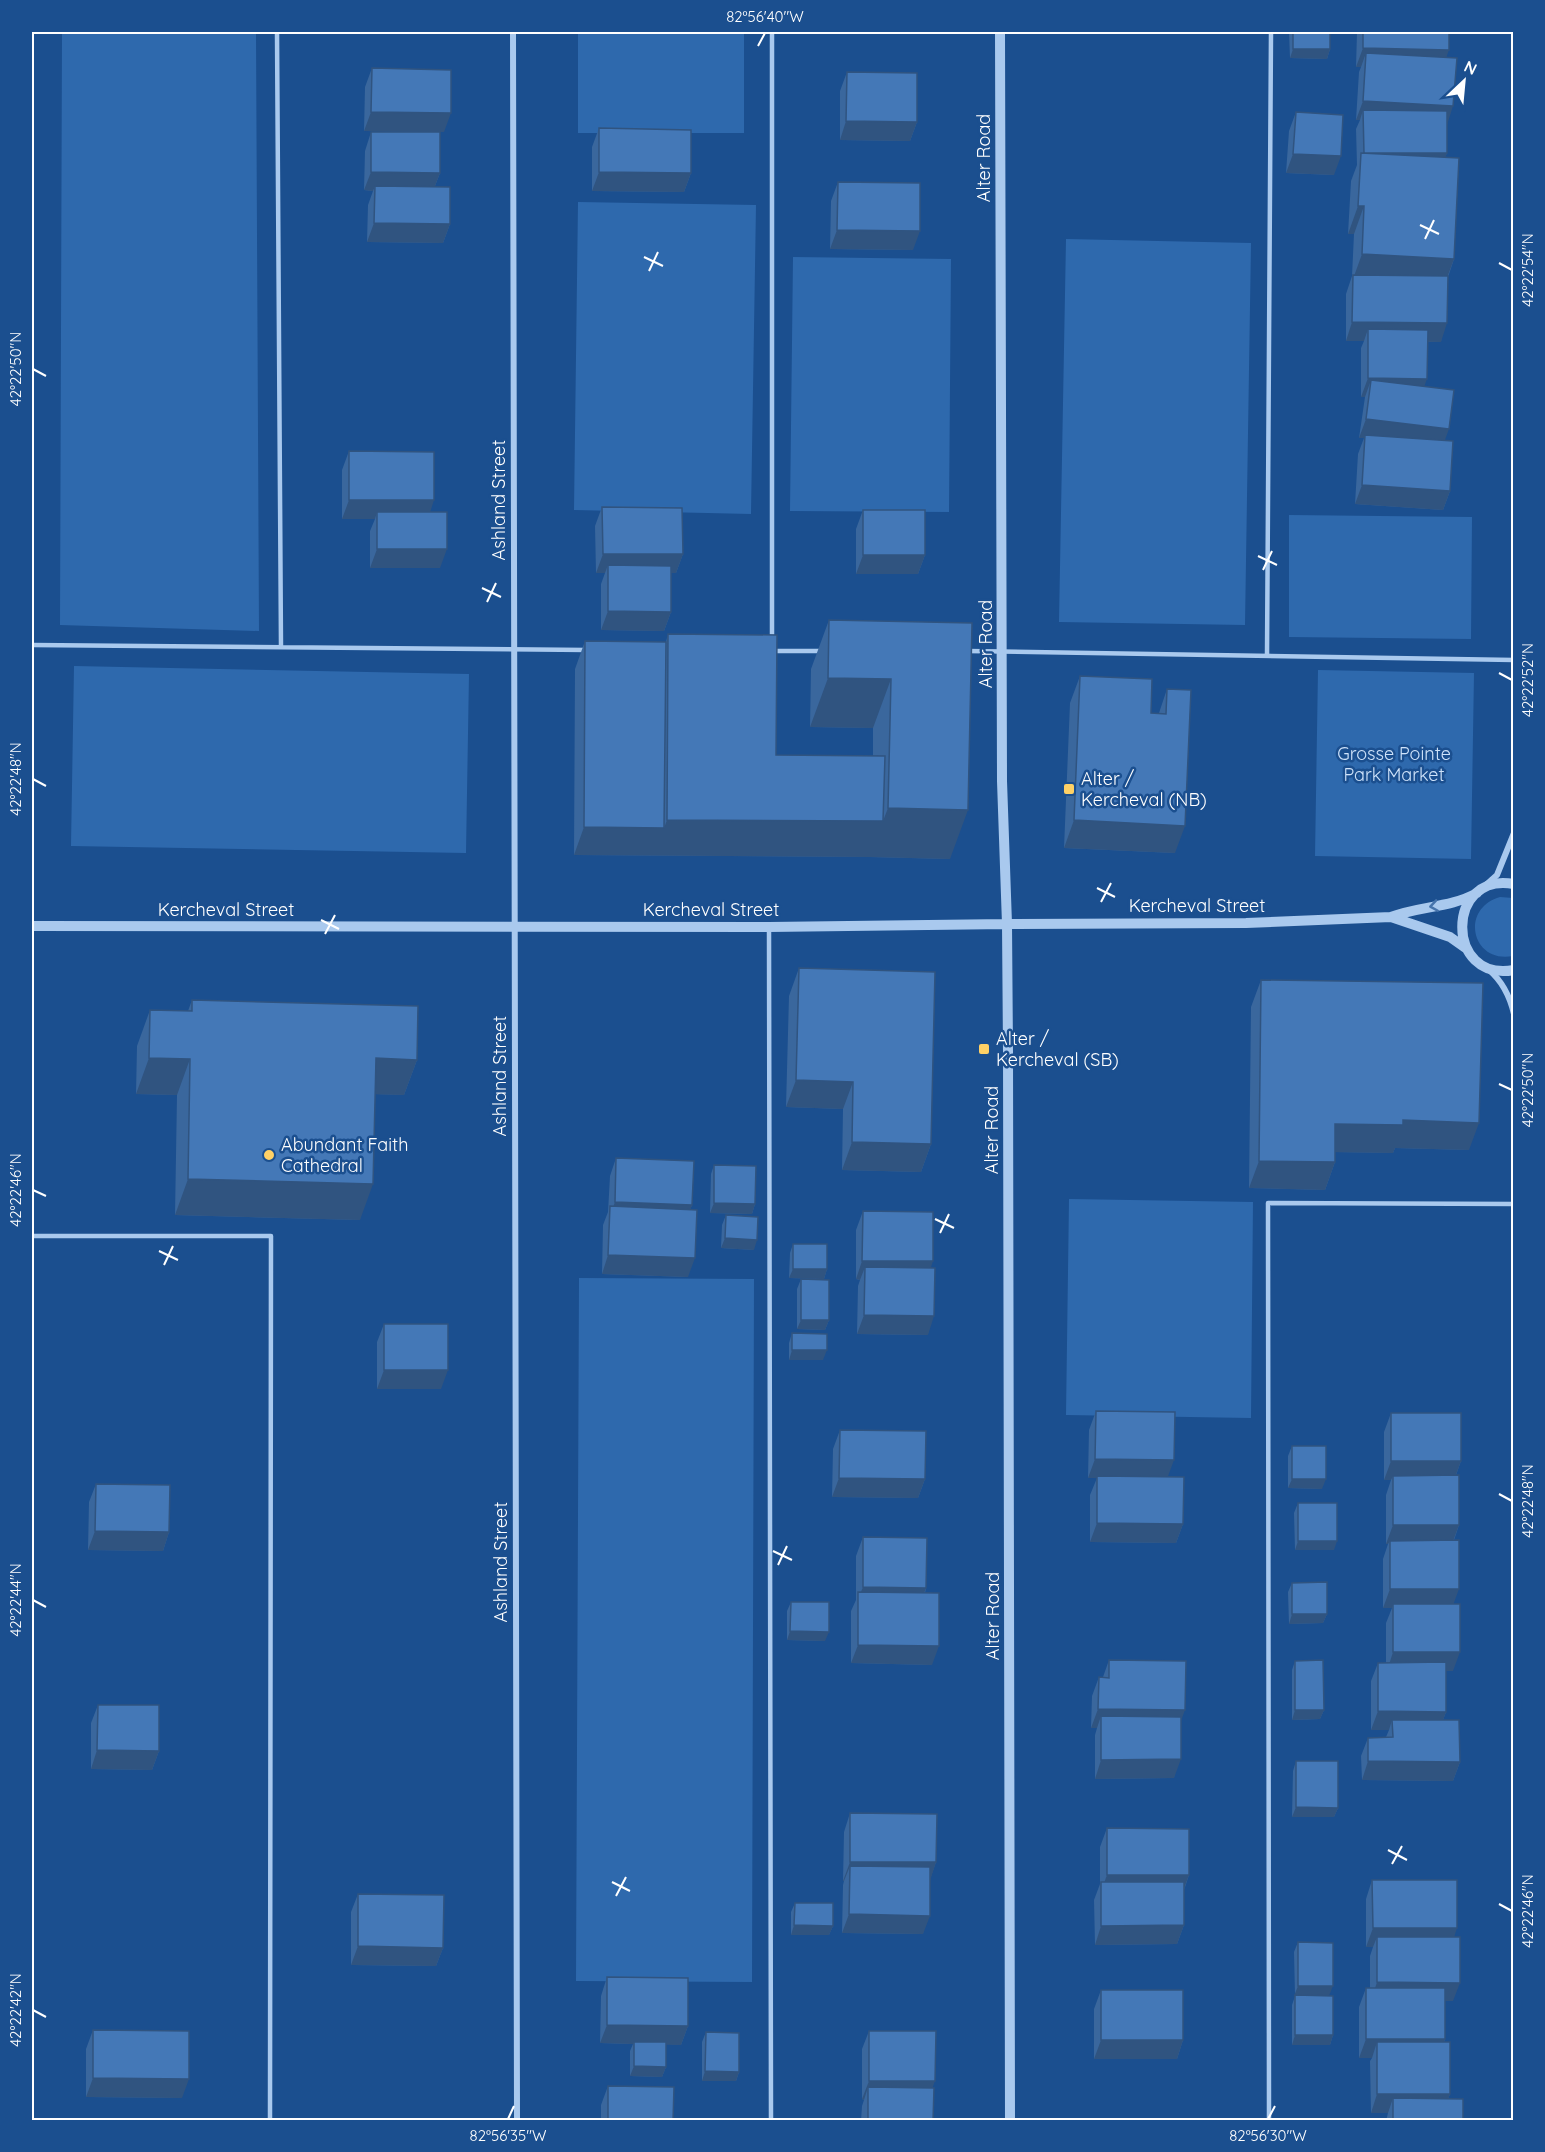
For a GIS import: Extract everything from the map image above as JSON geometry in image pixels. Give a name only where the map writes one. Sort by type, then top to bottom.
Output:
[{"type":"street","name":"Ashland Street","points":[[513,32],[517,2121]]},
{"type":"street","name":"Alter Road","points":[[1000,32],[1002,781],[1007,924],[1010,2121]]},
{"type":"street","points":[[1467,949],[1461,934],[1461,919],[1467,905],[1497,875],[1514,832]]},
{"type":"street","name":"Kercheval Street","points":[[1391,917],[1407,910],[1464,900],[1495,884],[1514,884]]},
{"type":"street","name":"Kercheval Street","points":[[32,926],[769,927],[1246,923],[1391,917],[1450,937],[1484,965]]},
{"type":"street","points":[[1484,965],[1494,970],[1514,970]]},
{"type":"street","points":[[1484,965],[1495,974],[1506,991],[1514,1014]]},
{"type":"lane","points":[[277,32],[281,647]]},
{"type":"lane","points":[[772,32],[772,651]]},
{"type":"lane","points":[[1267,656],[1271,32]]},
{"type":"lane","points":[[32,645],[597,650]]},
{"type":"lane","points":[[761,651],[829,651]]},
{"type":"lane","points":[[954,651],[1514,660]]},
{"type":"lane","points":[[769,927],[771,2121]]},
{"type":"lane","points":[[1269,2121],[1268,1203],[1514,1204]]},
{"type":"lane","points":[[32,1236],[271,1236],[270,2121]]},
{"type":"green space","points":[[62,32],[256,32],[259,631],[60,625]]},
{"type":"green space","points":[[578,32],[744,32],[744,133],[578,133]]},
{"type":"green space","points":[[578,202],[756,205],[751,514],[574,510]]},
{"type":"green space","points":[[1066,239],[1251,243],[1245,625],[1059,622]]},
{"type":"green space","points":[[793,257],[951,259],[949,512],[790,511]]},
{"type":"green space","points":[[1289,515],[1472,517],[1471,639],[1289,637]]},
{"type":"green space","points":[[74,666],[469,674],[466,853],[71,846]]},
{"type":"green space","name":"Grosse Pointe Park Market","points":[[1318,670],[1474,673],[1471,859],[1315,856]]},
{"type":"green space","points":[[1500,897],[1513,898],[1513,956],[1499,956],[1488,952],[1480,944],[1476,934],[1475,923],[1479,912],[1487,903]]},
{"type":"green space","points":[[1069,1199],[1253,1202],[1251,1418],[1066,1415]]},
{"type":"green space","points":[[579,1278],[754,1279],[752,1982],[576,1981]]},
{"type":"building","points":[[1293,32],[1330,32],[1330,49],[1293,49]]},
{"type":"building","points":[[1363,32],[1449,32],[1449,50],[1363,48]]},
{"type":"building","points":[[1366,53],[1457,58],[1453,106],[1363,101]]},
{"type":"building","points":[[372,68],[451,70],[451,113],[371,112]]},
{"type":"building","points":[[847,72],[917,73],[917,122],[846,121]]},
{"type":"building","points":[[1363,110],[1447,111],[1447,153],[1364,153]]},
{"type":"building","points":[[1296,112],[1343,115],[1341,156],[1293,154]]},
{"type":"building","points":[[599,128],[691,130],[691,173],[599,172]]},
{"type":"building","points":[[371,132],[440,132],[440,173],[371,172]]},
{"type":"building","points":[[1361,153],[1459,158],[1454,259],[1362,254],[1364,206],[1358,206]]},
{"type":"building","points":[[838,182],[920,183],[920,231],[837,230]]},
{"type":"building","points":[[375,186],[450,187],[450,224],[374,223]]},
{"type":"building","points":[[1353,275],[1448,276],[1447,323],[1352,322]]},
{"type":"building","points":[[1368,329],[1428,330],[1427,379],[1368,378]]},
{"type":"building","points":[[1371,380],[1454,390],[1449,429],[1366,419]]},
{"type":"building","points":[[1365,435],[1453,441],[1450,491],[1362,485]]},
{"type":"building","points":[[349,451],[434,452],[434,500],[349,500]]},
{"type":"building","points":[[602,507],[682,508],[683,554],[603,554]]},
{"type":"building","points":[[863,510],[925,510],[925,555],[863,555]]},
{"type":"building","points":[[377,512],[447,512],[447,549],[377,549]]},
{"type":"building","points":[[608,565],[671,566],[671,612],[608,611]]},
{"type":"building","points":[[829,620],[972,623],[968,810],[888,808],[891,679],[828,678]]},
{"type":"building","points":[[668,634],[777,635],[776,755],[885,756],[883,821],[667,820]]},
{"type":"building","points":[[585,641],[666,642],[664,828],[584,827]]},
{"type":"building","points":[[1080,676],[1152,679],[1151,713],[1166,714],[1167,689],[1191,690],[1185,826],[1074,820]]},
{"type":"building","points":[[799,968],[935,972],[931,1144],[852,1142],[853,1082],[796,1080]]},
{"type":"building","points":[[1261,980],[1483,983],[1479,1123],[1403,1120],[1403,1125],[1335,1124],[1335,1162],[1259,1161]]},
{"type":"building","name":"Abundant Faith Cathedral","points":[[192,1000],[418,1006],[417,1060],[376,1058],[373,1184],[188,1179],[190,1059],[149,1058],[150,1010],[192,1011]]},
{"type":"building","points":[[616,1158],[694,1161],[692,1205],[615,1202]]},
{"type":"building","points":[[714,1165],[756,1166],[755,1204],[714,1203]]},
{"type":"building","points":[[610,1206],[697,1210],[695,1258],[608,1255]]},
{"type":"building","points":[[863,1211],[933,1212],[933,1261],[862,1261]]},
{"type":"building","points":[[726,1215],[758,1217],[757,1240],[725,1238]]},
{"type":"building","points":[[793,1244],[827,1244],[827,1269],[793,1269]]},
{"type":"building","points":[[865,1267],[935,1268],[934,1316],[864,1315]]},
{"type":"building","points":[[801,1279],[829,1280],[829,1320],[801,1320]]},
{"type":"building","points":[[384,1324],[448,1324],[448,1370],[384,1370]]},
{"type":"building","points":[[792,1333],[827,1334],[827,1350],[792,1350]]},
{"type":"building","points":[[1096,1411],[1175,1412],[1174,1460],[1095,1459]]},
{"type":"building","points":[[1391,1413],[1461,1413],[1461,1461],[1391,1461]]},
{"type":"building","points":[[840,1430],[926,1431],[925,1479],[839,1478]]},
{"type":"building","points":[[1292,1446],[1326,1446],[1326,1479],[1292,1479]]},
{"type":"building","points":[[1459,1475],[1459,1525],[1393,1525],[1393,1476]]},
{"type":"building","points":[[1097,1476],[1184,1477],[1183,1524],[1097,1523]]},
{"type":"building","points":[[96,1484],[170,1485],[169,1532],[95,1531]]},
{"type":"building","points":[[1298,1503],[1337,1503],[1337,1541],[1298,1541]]},
{"type":"building","points":[[863,1537],[927,1538],[926,1588],[863,1587]]},
{"type":"building","points":[[1459,1540],[1459,1589],[1390,1589],[1390,1541]]},
{"type":"building","points":[[1327,1582],[1327,1614],[1292,1614],[1292,1583]]},
{"type":"building","points":[[858,1592],[939,1593],[939,1646],[858,1645]]},
{"type":"building","points":[[791,1602],[829,1602],[829,1632],[790,1631]]},
{"type":"building","points":[[1393,1604],[1460,1604],[1460,1652],[1393,1652]]},
{"type":"building","points":[[1109,1660],[1186,1661],[1185,1710],[1098,1709],[1099,1677],[1109,1678]]},
{"type":"building","points":[[1323,1660],[1324,1710],[1295,1710],[1295,1661]]},
{"type":"building","points":[[1446,1662],[1446,1712],[1378,1711],[1378,1663]]},
{"type":"building","points":[[98,1705],[159,1705],[159,1751],[97,1750]]},
{"type":"building","points":[[1101,1716],[1181,1717],[1181,1759],[1101,1760]]},
{"type":"building","points":[[1392,1720],[1459,1720],[1460,1762],[1368,1761],[1368,1738],[1393,1737]]},
{"type":"building","points":[[1296,1761],[1338,1761],[1338,1808],[1296,1807]]},
{"type":"building","points":[[850,1813],[937,1814],[936,1862],[850,1862]]},
{"type":"building","points":[[1107,1828],[1189,1829],[1189,1875],[1107,1875]]},
{"type":"building","points":[[850,1866],[930,1867],[930,1916],[849,1914]]},
{"type":"building","points":[[1372,1880],[1457,1880],[1457,1928],[1373,1928]]},
{"type":"building","points":[[1101,1882],[1184,1882],[1184,1925],[1101,1926]]},
{"type":"building","points":[[358,1894],[444,1895],[443,1948],[358,1946]]},
{"type":"building","points":[[795,1903],[833,1903],[833,1926],[794,1925]]},
{"type":"building","points":[[1377,1937],[1460,1937],[1460,1983],[1377,1982]]},
{"type":"building","points":[[1298,1942],[1333,1943],[1333,1986],[1298,1986]]},
{"type":"building","points":[[607,1977],[688,1978],[688,2026],[607,2025]]},
{"type":"building","points":[[1366,1988],[1445,1988],[1445,2039],[1366,2039]]},
{"type":"building","points":[[1101,1990],[1183,1990],[1183,2040],[1101,2040]]},
{"type":"building","points":[[1295,1995],[1333,1996],[1333,2035],[1295,2035]]},
{"type":"building","points":[[93,2030],[189,2031],[189,2079],[93,2078]]},
{"type":"building","points":[[869,2031],[936,2031],[935,2081],[869,2081]]},
{"type":"building","points":[[706,2032],[739,2033],[739,2072],[705,2071]]},
{"type":"building","points":[[634,2042],[666,2042],[666,2067],[634,2066]]},
{"type":"building","points":[[1377,2042],[1450,2042],[1450,2094],[1377,2094]]},
{"type":"building","points":[[608,2086],[674,2087],[673,2121],[608,2121]]},
{"type":"building","points":[[868,2087],[934,2088],[933,2121],[868,2121]]},
{"type":"building","points":[[1393,2098],[1463,2099],[1463,2121],[1393,2121]]},
{"type":"place","name":"Alter / Kercheval (NB)","points":[[1069,789]]},
{"type":"place","name":"Alter / Kercheval (SB)","points":[[984,1049]]},
{"type":"place","name":"Abundant Faith Cathedral","points":[[269,1155]]}]
